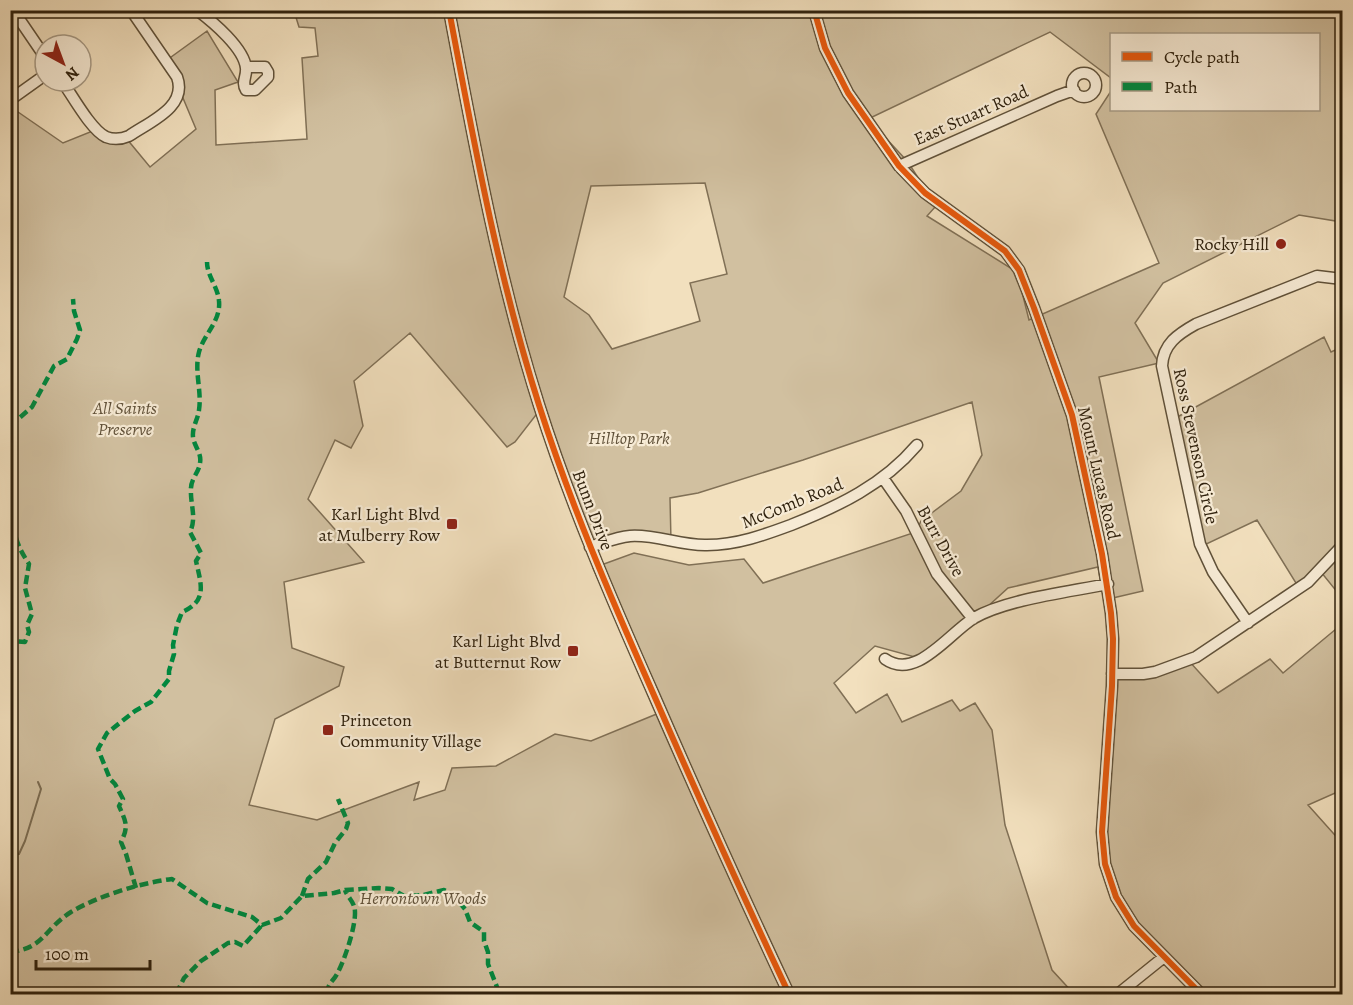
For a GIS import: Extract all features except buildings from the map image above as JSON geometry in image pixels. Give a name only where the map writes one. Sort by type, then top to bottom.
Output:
[{"type":"street","points":[[14,10],[33,39]]},
{"type":"street","points":[[71,93],[98,131],[110,138],[123,139],[129,136],[171,107],[180,90],[177,77],[131,10]]},
{"type":"street","points":[[197,10],[214,23],[235,46],[246,67]]},
{"type":"street","name":"Bunn Drive","points":[[449,10],[484,193],[511,309],[545,425],[590,547],[712,827],[789,994]]},
{"type":"street","name":"Mount Lucas Road","points":[[814,10],[825,48],[848,93],[899,166],[925,192],[1005,251],[1019,270],[1035,308],[1072,415],[1108,584],[1113,639],[1102,832],[1105,864],[1110,882],[1134,926],[1201,994]]},
{"type":"street","points":[[10,100],[33,84]]},
{"type":"street","name":"East Stuart Road","points":[[899,166],[1074,90]]},
{"type":"street","name":"Ross Stevenson Circle","points":[[1248,623],[1213,572],[1200,544],[1162,366],[1163,358],[1169,344],[1196,324],[1317,276],[1342,279]]},
{"type":"street","name":"McComb Road","points":[[590,547],[628,536],[707,545],[744,541],[820,514],[852,498],[896,468],[917,445]]},
{"type":"street","name":"Burr Drive","points":[[883,478],[916,529],[937,574],[973,619]]},
{"type":"street","points":[[1112,674],[1143,674],[1181,664],[1196,657],[1308,582],[1342,546]]},
{"type":"street","points":[[885,659],[898,666],[912,665],[933,651],[960,627],[1008,604],[1108,584]]},
{"type":"street","points":[[1118,994],[1164,957]]},
{"type":"green space","points":[[294,11],[1342,11],[1342,222],[1299,215],[1163,283],[1135,323],[1159,363],[1099,377],[1143,591],[1104,600],[1098,567],[1008,588],[974,619],[922,659],[875,646],[834,683],[856,713],[887,694],[902,722],[952,700],[960,711],[975,703],[992,730],[1005,825],[1052,970],[1074,994],[11,994],[11,114],[18,112],[63,143],[95,130],[126,138],[150,167],[196,129],[167,60],[207,31],[238,82],[215,90],[216,145],[307,139],[302,58],[318,56],[315,28],[299,27]],"holes":[[[1050,32],[1110,77],[1110,33],[1320,33],[1320,111],[1110,111],[1110,93],[1096,114],[1159,263],[1029,320],[1017,272],[927,216],[936,206],[908,162],[868,119]],[[705,183],[727,274],[690,283],[700,321],[612,349],[589,315],[564,297],[591,186]],[[410,333],[507,447],[515,442],[539,411],[590,547],[654,538],[671,541],[670,498],[698,493],[803,460],[972,402],[982,455],[961,491],[921,521],[916,532],[763,583],[744,559],[689,565],[634,553],[593,568],[659,713],[591,741],[555,734],[496,766],[452,768],[445,790],[414,800],[419,782],[317,820],[249,805],[275,719],[339,686],[344,667],[292,648],[284,582],[364,562],[308,499],[335,440],[351,448],[363,426],[354,381]]]},
{"type":"green space","points":[[1324,337],[1331,352],[1342,347],[1342,462],[1339,467],[1342,471],[1342,598],[1321,572],[1299,588],[1257,520],[1198,548],[1170,421]]},
{"type":"green space","points":[[1342,624],[1342,790],[1308,805],[1342,843],[1342,994],[1205,994],[1124,909],[1105,859],[1108,675],[1189,661],[1218,693],[1270,659],[1283,673]]},
{"type":"waterway","points":[[10,855],[19,854],[25,841],[41,789],[38,782]]},
{"type":"marked path","points":[[136,888],[121,842],[126,828],[119,806],[123,799],[110,779],[98,749],[107,733],[135,711],[151,702],[169,679],[177,625],[182,612],[196,603],[201,591],[196,561],[201,553],[190,532],[193,516],[191,485],[200,459],[193,430],[200,403],[199,352],[219,308],[218,296],[207,262]]},
{"type":"marked path","points":[[10,426],[32,407],[54,366],[67,359],[77,339],[80,330],[73,299]]},
{"type":"marked path","points":[[10,498],[16,539],[29,564],[25,588],[32,614],[27,625],[29,632],[25,642],[10,641]]},
{"type":"marked path","points":[[302,896],[308,879],[326,862],[335,843],[346,829],[348,823],[338,799]]},
{"type":"marked path","points":[[10,952],[30,947],[44,937],[62,918],[94,901],[133,887],[172,879],[207,903],[252,917],[262,925],[281,918],[302,896],[379,888],[392,889],[404,896],[423,895],[444,890],[452,894],[465,909],[470,922],[484,932],[488,964],[497,987],[497,994]]},
{"type":"marked path","points":[[327,994],[329,985],[343,960],[354,920],[354,906],[345,890]]},
{"type":"marked path","points":[[176,994],[184,978],[201,961],[228,943],[235,942],[243,946],[262,925]]},
{"type":"cycle path","points":[[449,10],[499,258],[524,356],[551,442],[622,622],[789,994]]},
{"type":"cycle path","points":[[814,10],[825,48],[848,93],[899,166],[925,193],[1005,251],[1019,270],[1034,308],[1072,415],[1102,554],[1111,613],[1112,686],[1102,832],[1105,864],[1116,897],[1134,926],[1201,994]]},
{"type":"place","name":"Rocky Hill","points":[[1281,244]]},
{"type":"place","name":"Karl Light Blvd at Mulberry Row","points":[[452,524]]},
{"type":"place","name":"Karl Light Blvd at Butternut Row","points":[[573,651]]},
{"type":"place","name":"Princeton Community Village","points":[[328,730]]},
{"type":"park label","name":"All Saints Preserve","points":[[125,418]]},
{"type":"park label","name":"Hilltop Park","points":[[629,438]]},
{"type":"park label","name":"Herrontown Woods","points":[[423,898]]}]
